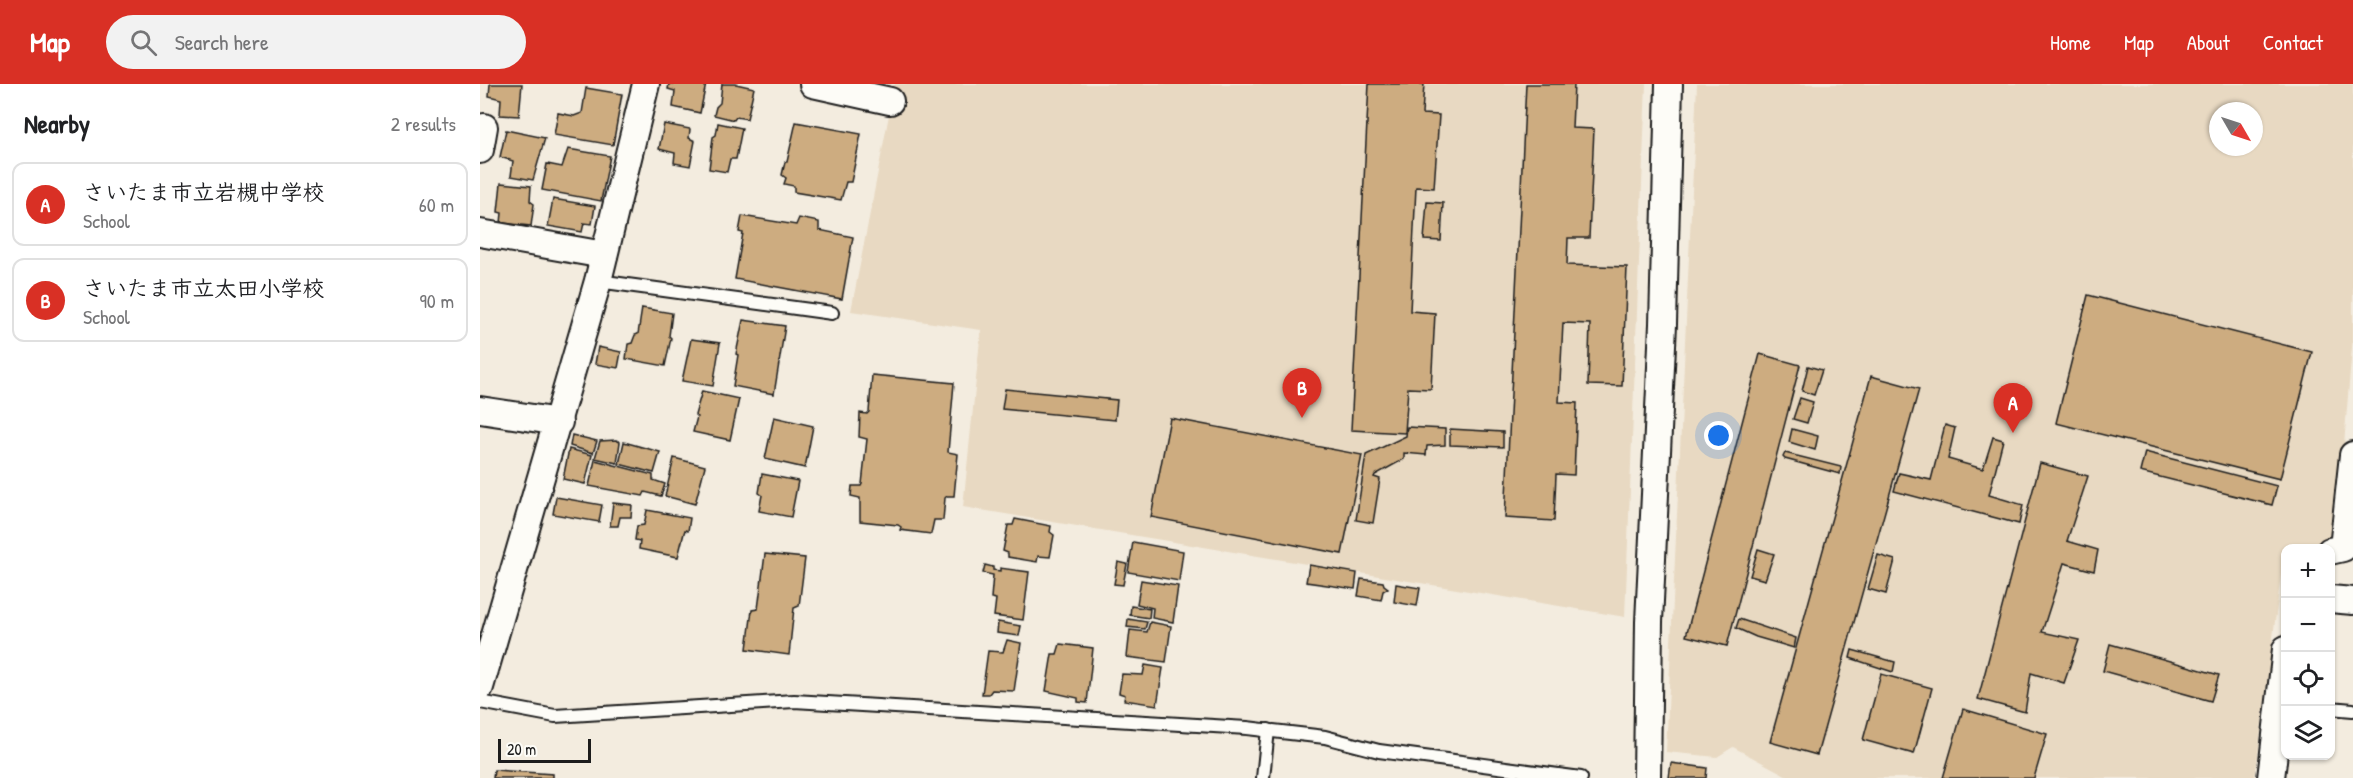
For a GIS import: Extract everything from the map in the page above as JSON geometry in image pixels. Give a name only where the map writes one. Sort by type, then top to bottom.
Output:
[{"type":"street","points":[[480,687],[559,422],[598,281],[646,84]]},
{"type":"street","points":[[813,84],[890,100]]},
{"type":"street","points":[[1647,778],[1649,622],[1663,324],[1669,84]]},
{"type":"street","points":[[480,233],[604,255]]},
{"type":"street","points":[[480,410],[559,422]]},
{"type":"street","points":[[2335,550],[2343,548],[2353,454]]},
{"type":"street","points":[[2335,599],[2353,601]]},
{"type":"street","points":[[2273,776],[2282,706]]},
{"type":"lane","points":[[598,281],[832,313]]},
{"type":"lane","points":[[480,702],[555,716],[794,701],[1268,730],[1325,737],[1379,751],[1581,778]]},
{"type":"lane","points":[[2335,708],[2353,710]]},
{"type":"lane","points":[[1263,778],[1268,730]]},
{"type":"shaded area","points":[[895,84],[1646,84],[1625,617],[963,507],[981,330],[851,311]]},
{"type":"shaded area","points":[[1697,84],[2353,84],[2353,335],[2337,530],[2327,542],[2281,544],[2281,574],[2255,778],[1791,778],[1733,747],[1717,757],[1666,752]]},
{"type":"building","points":[[490,84],[522,84],[519,116],[500,115],[501,99],[489,96]]},
{"type":"building","points":[[669,84],[706,84],[700,113],[673,107],[675,91],[668,89]]},
{"type":"building","points":[[722,84],[754,88],[747,119],[736,117],[734,120],[714,115],[720,103]]},
{"type":"building","points":[[1369,84],[1424,84],[1422,114],[1439,115],[1434,188],[1416,187],[1410,311],[1435,313],[1431,389],[1408,388],[1405,433],[1351,430]]},
{"type":"building","points":[[1526,84],[1574,84],[1572,128],[1594,129],[1589,238],[1568,238],[1567,265],[1627,267],[1622,386],[1588,385],[1590,324],[1563,323],[1559,402],[1577,403],[1574,475],[1556,474],[1554,521],[1505,518]]},
{"type":"building","points":[[586,88],[622,94],[613,145],[554,135],[558,113],[574,116],[582,113]]},
{"type":"building","points":[[796,122],[861,134],[851,182],[846,182],[841,200],[794,192],[794,186],[784,184],[786,178],[782,175]]},
{"type":"building","points":[[718,123],[742,128],[736,159],[730,159],[727,172],[709,169],[713,137],[716,135]]},
{"type":"building","points":[[664,124],[690,129],[689,138],[695,141],[690,166],[674,163],[675,153],[659,149]]},
{"type":"building","points":[[506,130],[545,138],[533,180],[511,176],[513,161],[500,157]]},
{"type":"building","points":[[568,149],[610,156],[601,201],[542,190],[547,164],[562,167]]},
{"type":"building","points":[[501,183],[531,186],[530,201],[534,204],[531,226],[501,223],[502,213],[498,212]]},
{"type":"building","points":[[553,199],[595,206],[592,224],[584,223],[582,232],[548,226]]},
{"type":"building","points":[[1427,202],[1443,203],[1441,241],[1424,240]]},
{"type":"building","points":[[742,216],[796,225],[799,218],[819,222],[819,230],[853,237],[842,299],[735,279],[743,233],[739,232]]},
{"type":"building","points":[[2088,295],[2312,352],[2280,479],[2056,423]]},
{"type":"building","points":[[642,308],[672,313],[669,336],[671,338],[665,366],[626,359],[628,344],[632,343],[635,335],[638,334]]},
{"type":"building","points":[[743,320],[785,326],[774,394],[733,386],[738,355],[736,354]]},
{"type":"building","points":[[691,339],[720,343],[713,386],[682,381]]},
{"type":"building","points":[[598,347],[621,352],[618,368],[595,364]]},
{"type":"building","points":[[1760,354],[1800,365],[1727,646],[1686,636]]},
{"type":"building","points":[[1808,366],[1822,370],[1814,395],[1802,391]]},
{"type":"building","points":[[872,375],[954,383],[948,452],[958,454],[954,496],[945,498],[943,520],[934,520],[931,534],[900,530],[901,527],[898,525],[860,521],[860,498],[851,496],[852,486],[862,484],[867,439],[859,437],[860,413],[869,412]]},
{"type":"building","points":[[1871,376],[1919,389],[1817,755],[1770,742]]},
{"type":"building","points":[[1005,389],[1117,400],[1115,420],[1002,409]]},
{"type":"building","points":[[702,391],[739,399],[730,440],[693,432]]},
{"type":"building","points":[[1800,398],[1813,402],[1807,423],[1793,419]]},
{"type":"building","points":[[774,417],[813,426],[805,468],[765,459]]},
{"type":"building","points":[[1170,418],[1362,455],[1342,554],[1151,517]]},
{"type":"building","points":[[1945,425],[1955,428],[1948,459],[1983,469],[1993,437],[2003,440],[1989,495],[2023,505],[2019,524],[1894,491],[1899,473],[1931,480]]},
{"type":"building","points":[[1407,427],[1445,429],[1445,445],[1427,446],[1426,455],[1404,453],[1404,459],[1375,475],[1374,477],[1380,479],[1373,523],[1356,520],[1366,455],[1406,436]]},
{"type":"building","points":[[1450,429],[1503,432],[1503,447],[1450,445]]},
{"type":"building","points":[[1792,429],[1818,436],[1815,450],[1789,442]]},
{"type":"building","points":[[572,435],[597,441],[593,453],[570,446]]},
{"type":"building","points":[[600,441],[620,442],[617,463],[595,458]]},
{"type":"building","points":[[624,442],[660,452],[654,473],[619,464]]},
{"type":"building","points":[[569,449],[592,455],[585,484],[563,479]]},
{"type":"building","points":[[2145,452],[2277,486],[2272,505],[2140,472]]},
{"type":"building","points":[[1785,453],[1841,467],[1840,474],[1785,459],[1783,457]]},
{"type":"building","points":[[674,458],[705,466],[695,504],[665,496]]},
{"type":"building","points":[[595,460],[653,475],[653,480],[665,484],[661,496],[645,492],[643,496],[589,486]]},
{"type":"building","points":[[2040,463],[2088,476],[2067,541],[2098,550],[2094,571],[2064,563],[2042,632],[2079,640],[2064,683],[2031,673],[2025,712],[1978,699]]},
{"type":"building","points":[[762,474],[798,481],[791,517],[759,511]]},
{"type":"building","points":[[556,497],[602,505],[599,522],[553,514]]},
{"type":"building","points":[[613,503],[632,505],[631,517],[620,517],[618,526],[610,526]]},
{"type":"building","points":[[647,510],[690,518],[688,531],[685,530],[678,557],[639,549],[640,541],[635,540],[637,526],[644,525]]},
{"type":"building","points":[[1015,519],[1051,526],[1050,532],[1054,535],[1050,557],[1038,556],[1037,562],[1008,557],[1008,553],[1003,551],[1008,525],[1013,525]]},
{"type":"building","points":[[1133,542],[1183,551],[1179,581],[1128,572]]},
{"type":"building","points":[[1758,549],[1774,554],[1765,580],[1750,576]]},
{"type":"building","points":[[765,554],[805,558],[799,606],[794,608],[789,655],[747,649],[752,610],[758,609]]},
{"type":"building","points":[[1878,555],[1895,560],[1886,594],[1868,589]]},
{"type":"building","points":[[1118,562],[1127,564],[1123,585],[1114,584]]},
{"type":"building","points":[[985,565],[993,567],[993,570],[1000,571],[1000,568],[1029,572],[1023,620],[994,616],[996,599],[991,598],[993,575],[983,573]]},
{"type":"building","points":[[1309,565],[1357,573],[1355,589],[1306,582]]},
{"type":"building","points":[[1361,579],[1383,582],[1388,588],[1383,591],[1381,600],[1358,596]]},
{"type":"building","points":[[1141,580],[1178,586],[1173,622],[1152,618],[1153,608],[1137,604]]},
{"type":"building","points":[[1396,584],[1420,588],[1417,606],[1394,602]]},
{"type":"building","points":[[1131,606],[1150,609],[1149,618],[1130,615]]},
{"type":"building","points":[[1128,619],[1147,622],[1145,629],[1127,627]]},
{"type":"building","points":[[1739,619],[1796,638],[1794,648],[1756,637],[1736,628]]},
{"type":"building","points":[[998,622],[1021,626],[1019,636],[997,633]]},
{"type":"building","points":[[1150,622],[1171,626],[1166,662],[1127,657],[1130,630],[1147,632]]},
{"type":"building","points":[[1007,640],[1021,643],[1014,691],[992,690],[989,694],[982,694],[988,651],[1003,652]]},
{"type":"building","points":[[1060,644],[1093,648],[1087,703],[1078,702],[1078,698],[1046,691],[1052,654],[1057,654]]},
{"type":"building","points":[[2110,644],[2219,675],[2211,701],[2103,671]]},
{"type":"building","points":[[1852,650],[1895,662],[1893,672],[1850,658]]},
{"type":"building","points":[[1145,665],[1163,668],[1157,705],[1124,700],[1125,695],[1119,693],[1122,674],[1143,675]]},
{"type":"building","points":[[1881,674],[1932,688],[1914,754],[1863,740]]},
{"type":"building","points":[[1963,709],[2047,734],[2034,778],[1943,778]]},
{"type":"building","points":[[1671,763],[1707,768],[1706,778],[1669,778]]},
{"type":"building","points":[[494,770],[553,774],[553,778],[493,778]]},
{"type":"place","name":"さいたま市立太田小学校","points":[[1302,418]]},
{"type":"place","name":"さいたま市立岩槻中学校","points":[[2013,433]]}]
